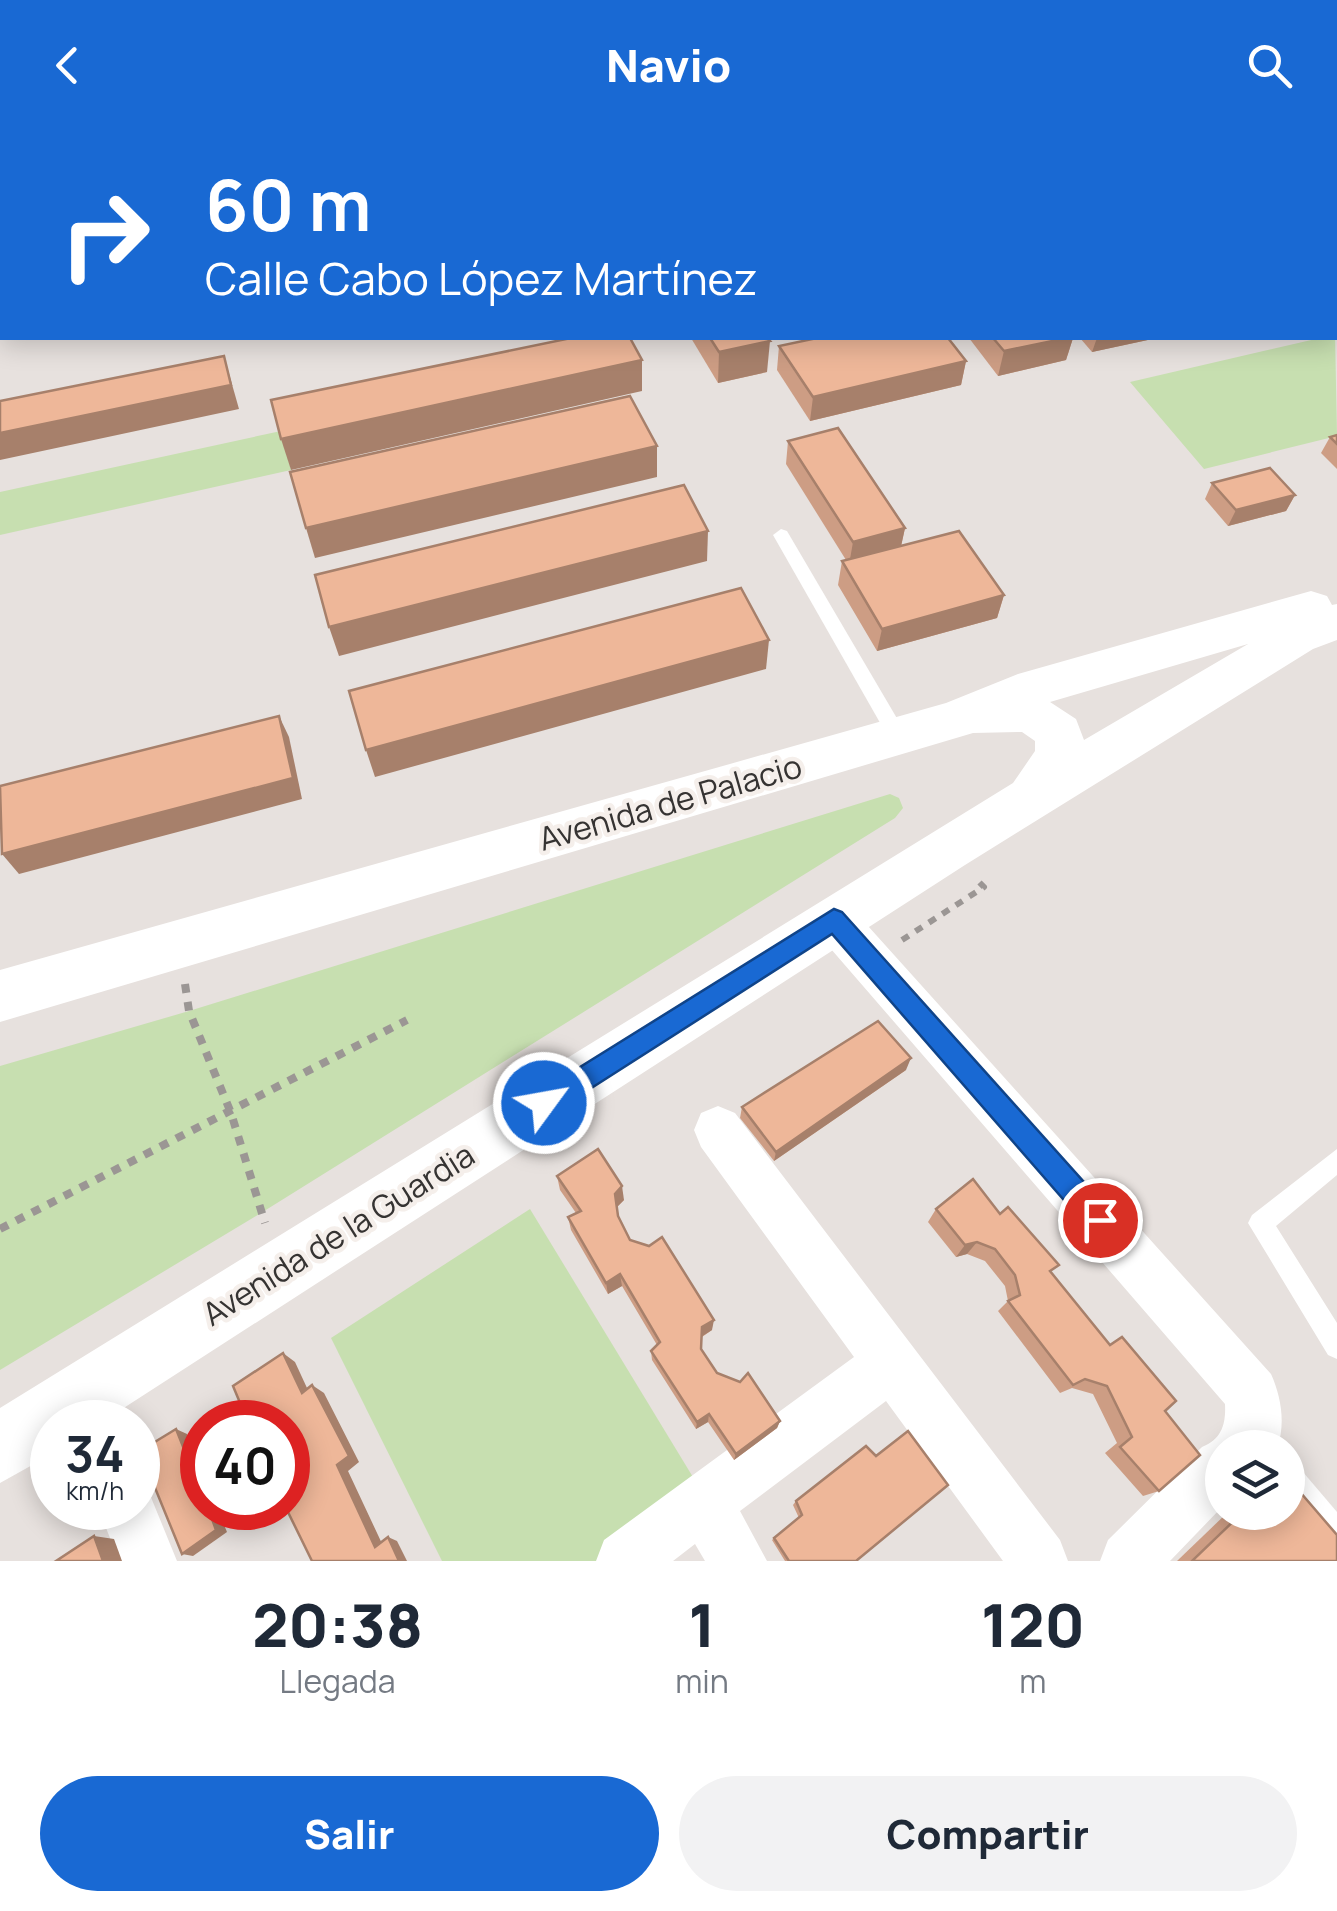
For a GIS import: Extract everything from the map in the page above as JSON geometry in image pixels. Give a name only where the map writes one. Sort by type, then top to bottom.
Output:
[{"type":"street","name":"Avenida de Palacio","points":[[0,996],[898,737],[958,719],[1018,693],[1277,615],[1337,602]]},
{"type":"street","name":"Avenida de la Guardia","points":[[0,1448],[1032,795],[1296,637],[1337,621]]},
{"type":"street","name":"Avenida de la Guardia","points":[[958,719],[1019,710],[1042,716],[1059,733],[1060,755],[1032,795]]},
{"type":"street","points":[[834,920],[1252,1393],[1253,1430]]},
{"type":"street","points":[[718,1130],[1039,1561]]},
{"type":"street","points":[[625,1561],[892,1363]]},
{"type":"street","points":[[1130,1561],[1205,1496]]},
{"type":"street","points":[[703,1503],[738,1561]]},
{"type":"lane","points":[[781,535],[898,737]]},
{"type":"lane","points":[[1337,1160],[1260,1223],[1337,1346]]},
{"type":"lane","points":[[1305,1503],[1337,1533]]},
{"type":"path","points":[[180,943],[189,1011],[232,1114],[261,1213],[287,1266]]},
{"type":"path","points":[[0,1229],[232,1114],[406,1020]]},
{"type":"green space","points":[[1311,340],[1335,340],[1337,436],[1204,469],[1130,382]]},
{"type":"green space","points":[[281,431],[291,470],[0,535],[0,492]]},
{"type":"green space","points":[[890,794],[899,798],[903,808],[895,818],[261,1213],[0,1370],[0,1066]]},
{"type":"green space","points":[[530,1209],[699,1487],[602,1561],[442,1561],[331,1338]]},
{"type":"building","points":[[561,340],[631,340],[642,360],[281,439],[271,400]]},
{"type":"building","points":[[711,340],[770,341],[719,352]]},
{"type":"building","points":[[808,340],[950,340],[966,361],[813,397],[779,346]]},
{"type":"building","points":[[995,340],[1057,340],[1004,351]]},
{"type":"building","points":[[224,356],[231,385],[0,433],[0,401]]},
{"type":"building","points":[[630,396],[657,446],[306,528],[290,472]]},
{"type":"building","points":[[838,428],[905,528],[853,542],[788,441]]},
{"type":"building","points":[[1270,468],[1295,495],[1236,510],[1212,483]]},
{"type":"building","points":[[684,485],[708,531],[329,627],[315,575]]},
{"type":"building","points":[[959,531],[1004,595],[882,629],[842,561]]},
{"type":"building","points":[[741,588],[769,640],[366,750],[349,691]]},
{"type":"building","points":[[279,716],[293,778],[2,854],[0,786]]},
{"type":"building","points":[[878,1021],[911,1058],[776,1152],[742,1107]]},
{"type":"building","points":[[598,1149],[622,1186],[615,1194],[618,1216],[630,1240],[649,1246],[662,1237],[714,1320],[702,1327],[701,1349],[717,1373],[740,1382],[748,1373],[780,1421],[736,1454],[709,1414],[697,1422],[651,1351],[660,1342],[620,1274],[606,1283],[568,1217],[581,1211],[557,1176]]},
{"type":"building","points":[[973,1179],[1000,1214],[1008,1207],[1059,1265],[1050,1271],[1110,1345],[1122,1337],[1176,1401],[1165,1411],[1200,1455],[1159,1491],[1120,1447],[1132,1437],[1107,1386],[1085,1379],[1073,1385],[1008,1301],[1020,1295],[1015,1275],[995,1249],[977,1242],[965,1245],[936,1209]]},
{"type":"building","points":[[283,1353],[302,1393],[312,1385],[349,1456],[337,1465],[375,1547],[388,1537],[399,1561],[312,1561],[297,1530],[310,1530],[310,1400],[239,1400],[233,1386]]},
{"type":"building","points":[[176,1429],[180,1439],[180,1530],[216,1530],[182,1554],[160,1500],[160,1439]]},
{"type":"building","points":[[908,1431],[948,1485],[856,1561],[789,1561],[774,1538],[802,1515],[796,1501],[866,1446],[876,1456]]},
{"type":"building","points":[[1305,1498],[1337,1535],[1337,1561],[1192,1561],[1224,1530],[1305,1530]]},
{"type":"building","points":[[94,1536],[103,1561],[56,1561]]},
{"type":"route","points":[[544,1103],[834,920],[1100,1220]]}]
